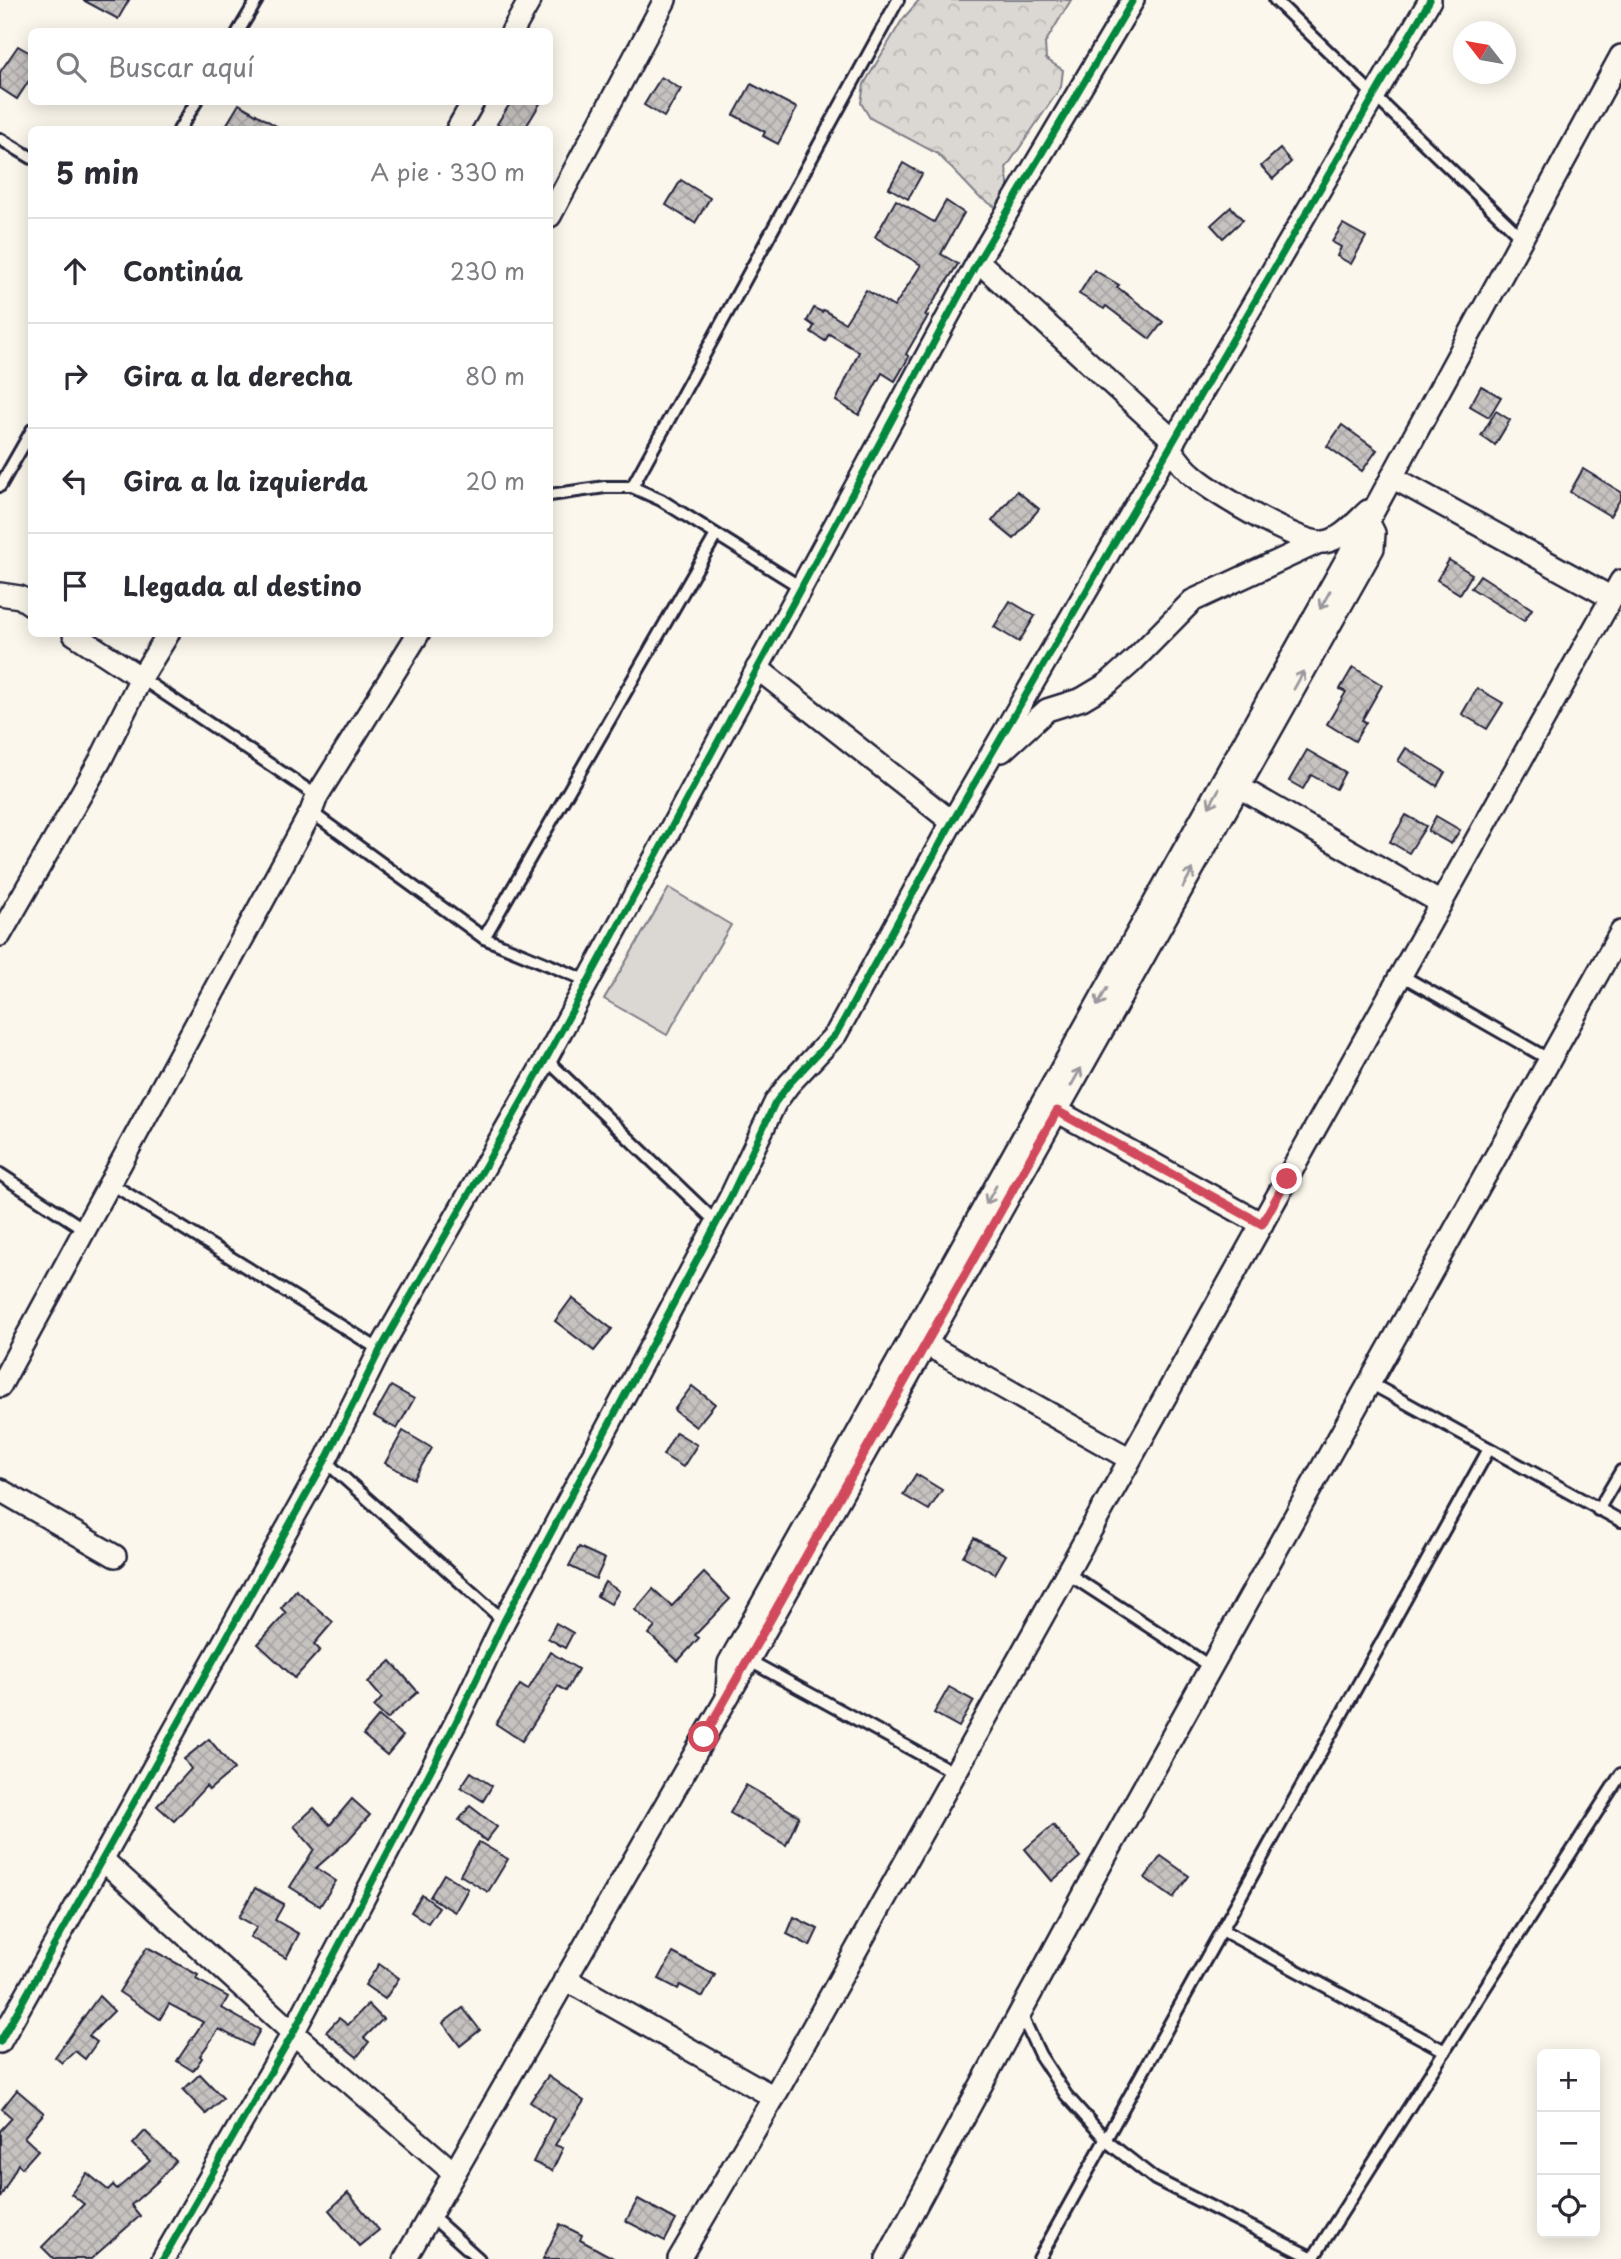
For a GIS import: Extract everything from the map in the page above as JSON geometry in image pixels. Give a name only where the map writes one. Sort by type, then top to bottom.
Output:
[{"type":"street","points":[[514,28],[530,0]]},
{"type":"street","points":[[553,210],[665,0]]},
{"type":"street","points":[[0,2042],[325,1461],[380,1350],[546,1059],[978,261],[1133,0]]},
{"type":"street","points":[[163,2259],[293,2033],[455,1724],[503,1621],[757,1146],[766,1119],[789,1084],[836,1034],[952,822],[1430,0]]},
{"type":"street","points":[[728,1696],[729,1663],[1368,522],[1621,57]]},
{"type":"street","points":[[459,126],[471,105]]},
{"type":"street","points":[[978,261],[1172,445],[1180,464],[1195,478],[1230,502],[1299,537],[1317,543]]},
{"type":"street","points":[[679,2259],[774,2097],[1616,589],[1392,477]]},
{"type":"street","points":[[985,766],[1046,710],[1082,699],[1107,684],[1192,601],[1317,543],[1328,542],[1339,536],[1380,500]]},
{"type":"street","points":[[405,2259],[728,1696],[1373,548],[1374,533],[1368,522]]},
{"type":"street","points":[[0,594],[20,597],[28,602]]},
{"type":"street","points":[[79,637],[141,678]]},
{"type":"street","points":[[0,935],[100,761],[141,678],[166,637]]},
{"type":"street","points":[[0,1386],[314,804],[416,637]]},
{"type":"street","points":[[757,668],[952,822]]},
{"type":"street","points":[[1239,787],[1441,903]]},
{"type":"street","points":[[887,2259],[1020,2012],[1621,932]]},
{"type":"street","points":[[1057,1111],[1262,1224]]},
{"type":"street","points":[[926,1344],[1130,1459]]},
{"type":"street","points":[[0,1490],[115,1556]]},
{"type":"street","points":[[103,1860],[293,2033],[454,2173]]},
{"type":"street","points":[[565,1979],[774,2097]]},
{"type":"lane","points":[[240,28],[257,0]]},
{"type":"lane","points":[[632,487],[898,0]]},
{"type":"lane","points":[[1275,0],[1522,237]]},
{"type":"lane","points":[[181,126],[194,105]]},
{"type":"lane","points":[[0,139],[28,156]]},
{"type":"lane","points":[[0,486],[28,437]]},
{"type":"lane","points":[[553,495],[605,487],[632,487],[660,500],[802,588]]},
{"type":"lane","points":[[484,939],[716,535]]},
{"type":"lane","points":[[141,678],[314,804],[484,939],[588,981]]},
{"type":"lane","points":[[1401,975],[1550,1060]]},
{"type":"lane","points":[[546,1059],[717,1223]]},
{"type":"lane","points":[[0,1174],[84,1229]]},
{"type":"lane","points":[[110,1183],[380,1350]]},
{"type":"lane","points":[[1370,1383],[1621,1521]]},
{"type":"lane","points":[[1039,2259],[1489,1449]]},
{"type":"lane","points":[[325,1461],[503,1621]]},
{"type":"lane","points":[[1598,1510],[1621,1471]]},
{"type":"lane","points":[[1067,1573],[1211,1667]]},
{"type":"lane","points":[[748,1660],[955,1773]]},
{"type":"lane","points":[[1020,2012],[1040,2055],[1066,2095],[1106,2140],[1155,2179],[1314,2259],[1621,1774]]},
{"type":"lane","points":[[1222,1930],[1445,2051]]},
{"type":"lane","points":[[430,2215],[479,2259]]},
{"type":"green space","points":[[919,0],[1071,0],[1045,43],[1046,59],[1063,70],[1061,87],[1006,168],[1012,212],[1007,214],[979,197],[938,154],[870,118],[861,103],[864,84],[902,20]]},
{"type":"green space","points":[[669,888],[731,925],[667,1035],[604,999]]},
{"type":"building","points":[[83,0],[129,0],[118,19]]},
{"type":"building","points":[[18,46],[28,52],[28,82],[17,99],[0,88],[0,72]]},
{"type":"building","points":[[661,77],[681,89],[664,117],[644,105]]},
{"type":"building","points":[[751,84],[797,108],[778,144],[763,136],[765,132],[734,115]]},
{"type":"building","points":[[241,105],[276,126],[230,126],[227,124]]},
{"type":"building","points":[[509,105],[539,105],[526,126],[497,124]]},
{"type":"building","points":[[1280,149],[1291,162],[1273,179],[1261,166]]},
{"type":"building","points":[[903,163],[922,174],[908,199],[889,188]]},
{"type":"building","points":[[681,180],[710,198],[695,223],[666,205]]},
{"type":"building","points":[[896,200],[934,222],[946,201],[964,213],[941,254],[958,264],[925,315],[928,316],[906,354],[909,357],[895,381],[882,373],[859,415],[836,401],[859,352],[829,334],[825,341],[811,332],[814,326],[807,321],[814,308],[822,312],[824,310],[845,323],[866,290],[894,307],[921,265],[875,237]]},
{"type":"building","points":[[1231,207],[1243,220],[1223,238],[1211,225]]},
{"type":"building","points":[[1343,224],[1366,237],[1351,264],[1337,256],[1341,247],[1332,242]]},
{"type":"building","points":[[1094,270],[1119,285],[1117,287],[1163,322],[1150,339],[1106,306],[1104,309],[1079,294]]},
{"type":"building","points":[[1481,386],[1501,397],[1489,417],[1470,406]]},
{"type":"building","points":[[1496,411],[1510,420],[1495,445],[1481,436]]},
{"type":"building","points":[[1342,425],[1377,450],[1362,471],[1327,446]]},
{"type":"building","points":[[1583,469],[1621,492],[1621,498],[1610,516],[1570,492]]},
{"type":"building","points":[[1017,491],[1039,509],[1014,539],[992,521]]},
{"type":"building","points":[[1449,560],[1472,574],[1460,594],[1437,580]]},
{"type":"building","points":[[1480,575],[1532,609],[1524,621],[1471,588]]},
{"type":"building","points":[[1010,601],[1035,616],[1019,642],[994,627]]},
{"type":"building","points":[[1353,667],[1382,685],[1362,720],[1366,722],[1355,741],[1327,724],[1346,692],[1340,689]]},
{"type":"building","points":[[1477,688],[1503,703],[1487,729],[1462,714]]},
{"type":"building","points":[[1406,748],[1445,772],[1437,786],[1398,761]]},
{"type":"building","points":[[1307,750],[1345,772],[1336,789],[1311,775],[1303,789],[1289,781]]},
{"type":"building","points":[[1406,815],[1426,826],[1409,853],[1390,842]]},
{"type":"building","points":[[1436,816],[1460,830],[1451,844],[1428,831]]},
{"type":"building","points":[[572,1298],[612,1329],[594,1351],[555,1321]]},
{"type":"building","points":[[391,1386],[414,1399],[397,1429],[374,1416]]},
{"type":"building","points":[[692,1386],[715,1404],[696,1427],[674,1410]]},
{"type":"building","points":[[403,1431],[432,1448],[414,1479],[385,1463]]},
{"type":"building","points":[[676,1432],[697,1445],[683,1467],[663,1455]]},
{"type":"building","points":[[916,1474],[942,1490],[929,1510],[903,1495]]},
{"type":"building","points":[[974,1538],[1006,1555],[995,1574],[963,1556]]},
{"type":"building","points":[[579,1547],[605,1559],[596,1579],[569,1566]]},
{"type":"building","points":[[704,1573],[730,1599],[695,1635],[699,1638],[678,1661],[649,1634],[655,1627],[635,1610],[653,1589],[672,1606]]},
{"type":"building","points":[[605,1582],[619,1591],[611,1604],[597,1596]]},
{"type":"building","points":[[296,1590],[333,1622],[314,1644],[320,1650],[295,1678],[258,1644],[286,1613],[281,1608]]},
{"type":"building","points":[[556,1623],[573,1633],[565,1648],[548,1638]]},
{"type":"building","points":[[550,1652],[578,1669],[566,1691],[558,1686],[522,1741],[496,1724],[520,1685],[528,1690]]},
{"type":"building","points":[[391,1661],[418,1692],[387,1719],[374,1707],[382,1698],[368,1682]]},
{"type":"building","points":[[949,1687],[974,1701],[959,1727],[934,1713]]},
{"type":"building","points":[[379,1716],[403,1736],[387,1755],[363,1735]]},
{"type":"building","points":[[209,1739],[234,1769],[209,1790],[206,1786],[174,1821],[157,1806],[191,1769],[184,1759]]},
{"type":"building","points":[[471,1772],[492,1786],[483,1801],[461,1787]]},
{"type":"building","points":[[746,1785],[799,1816],[786,1845],[730,1813]]},
{"type":"building","points":[[352,1799],[370,1815],[348,1840],[316,1868],[336,1881],[320,1906],[290,1887],[314,1849],[294,1826],[314,1808],[330,1825]]},
{"type":"building","points":[[470,1806],[497,1827],[486,1841],[459,1820]]},
{"type":"building","points":[[1053,1825],[1080,1857],[1052,1881],[1025,1849]]},
{"type":"building","points":[[479,1842],[508,1859],[488,1892],[460,1875]]},
{"type":"building","points":[[1161,1856],[1189,1876],[1173,1898],[1145,1878]]},
{"type":"building","points":[[444,1874],[468,1889],[455,1912],[430,1897]]},
{"type":"building","points":[[255,1888],[284,1904],[275,1920],[299,1934],[286,1958],[250,1937],[257,1927],[239,1917]]},
{"type":"building","points":[[422,1895],[439,1907],[428,1923],[411,1912]]},
{"type":"building","points":[[794,1917],[818,1929],[810,1946],[787,1934]]},
{"type":"building","points":[[147,1947],[198,1975],[196,1979],[228,1997],[222,2008],[260,2030],[251,2046],[219,2029],[193,2071],[177,2061],[203,2022],[169,2004],[160,2019],[119,1992]]},
{"type":"building","points":[[673,1953],[715,1975],[703,1997],[680,1985],[678,1989],[659,1979]]},
{"type":"building","points":[[379,1964],[399,1978],[385,1999],[365,1985]]},
{"type":"building","points":[[99,1996],[114,2011],[89,2036],[97,2042],[85,2059],[75,2051],[62,2063],[55,2057]]},
{"type":"building","points":[[368,2004],[383,2019],[364,2038],[369,2042],[357,2057],[326,2032],[339,2018],[348,2025]]},
{"type":"building","points":[[463,2008],[480,2030],[460,2046],[443,2023]]},
{"type":"building","points":[[200,2074],[223,2098],[206,2114],[183,2090]]},
{"type":"building","points":[[548,2076],[584,2101],[555,2145],[563,2148],[552,2171],[533,2162],[554,2119],[530,2102]]},
{"type":"building","points":[[17,2090],[44,2113],[24,2137],[38,2150],[22,2168],[18,2164],[0,2198],[0,2131],[12,2118],[2,2109]]},
{"type":"building","points":[[145,2131],[176,2161],[131,2205],[140,2216],[91,2259],[54,2259],[42,2247],[84,2204],[71,2194],[87,2173],[108,2190],[113,2185],[117,2189],[150,2161],[133,2144]]},
{"type":"building","points":[[348,2193],[379,2230],[359,2246],[329,2210]]},
{"type":"building","points":[[638,2199],[676,2220],[665,2241],[626,2221]]},
{"type":"building","points":[[560,2224],[582,2235],[580,2240],[615,2259],[543,2259]]},
{"type":"cycle path","points":[[0,2042],[325,1461],[380,1350],[546,1059],[978,261],[1133,0]]},
{"type":"cycle path","points":[[163,2259],[293,2033],[455,1724],[504,1621],[730,1198],[775,1103],[836,1034],[952,822],[1430,0]]},
{"type":"route","points":[[704,1737],[1057,1111],[1262,1224],[1287,1179]]}]
